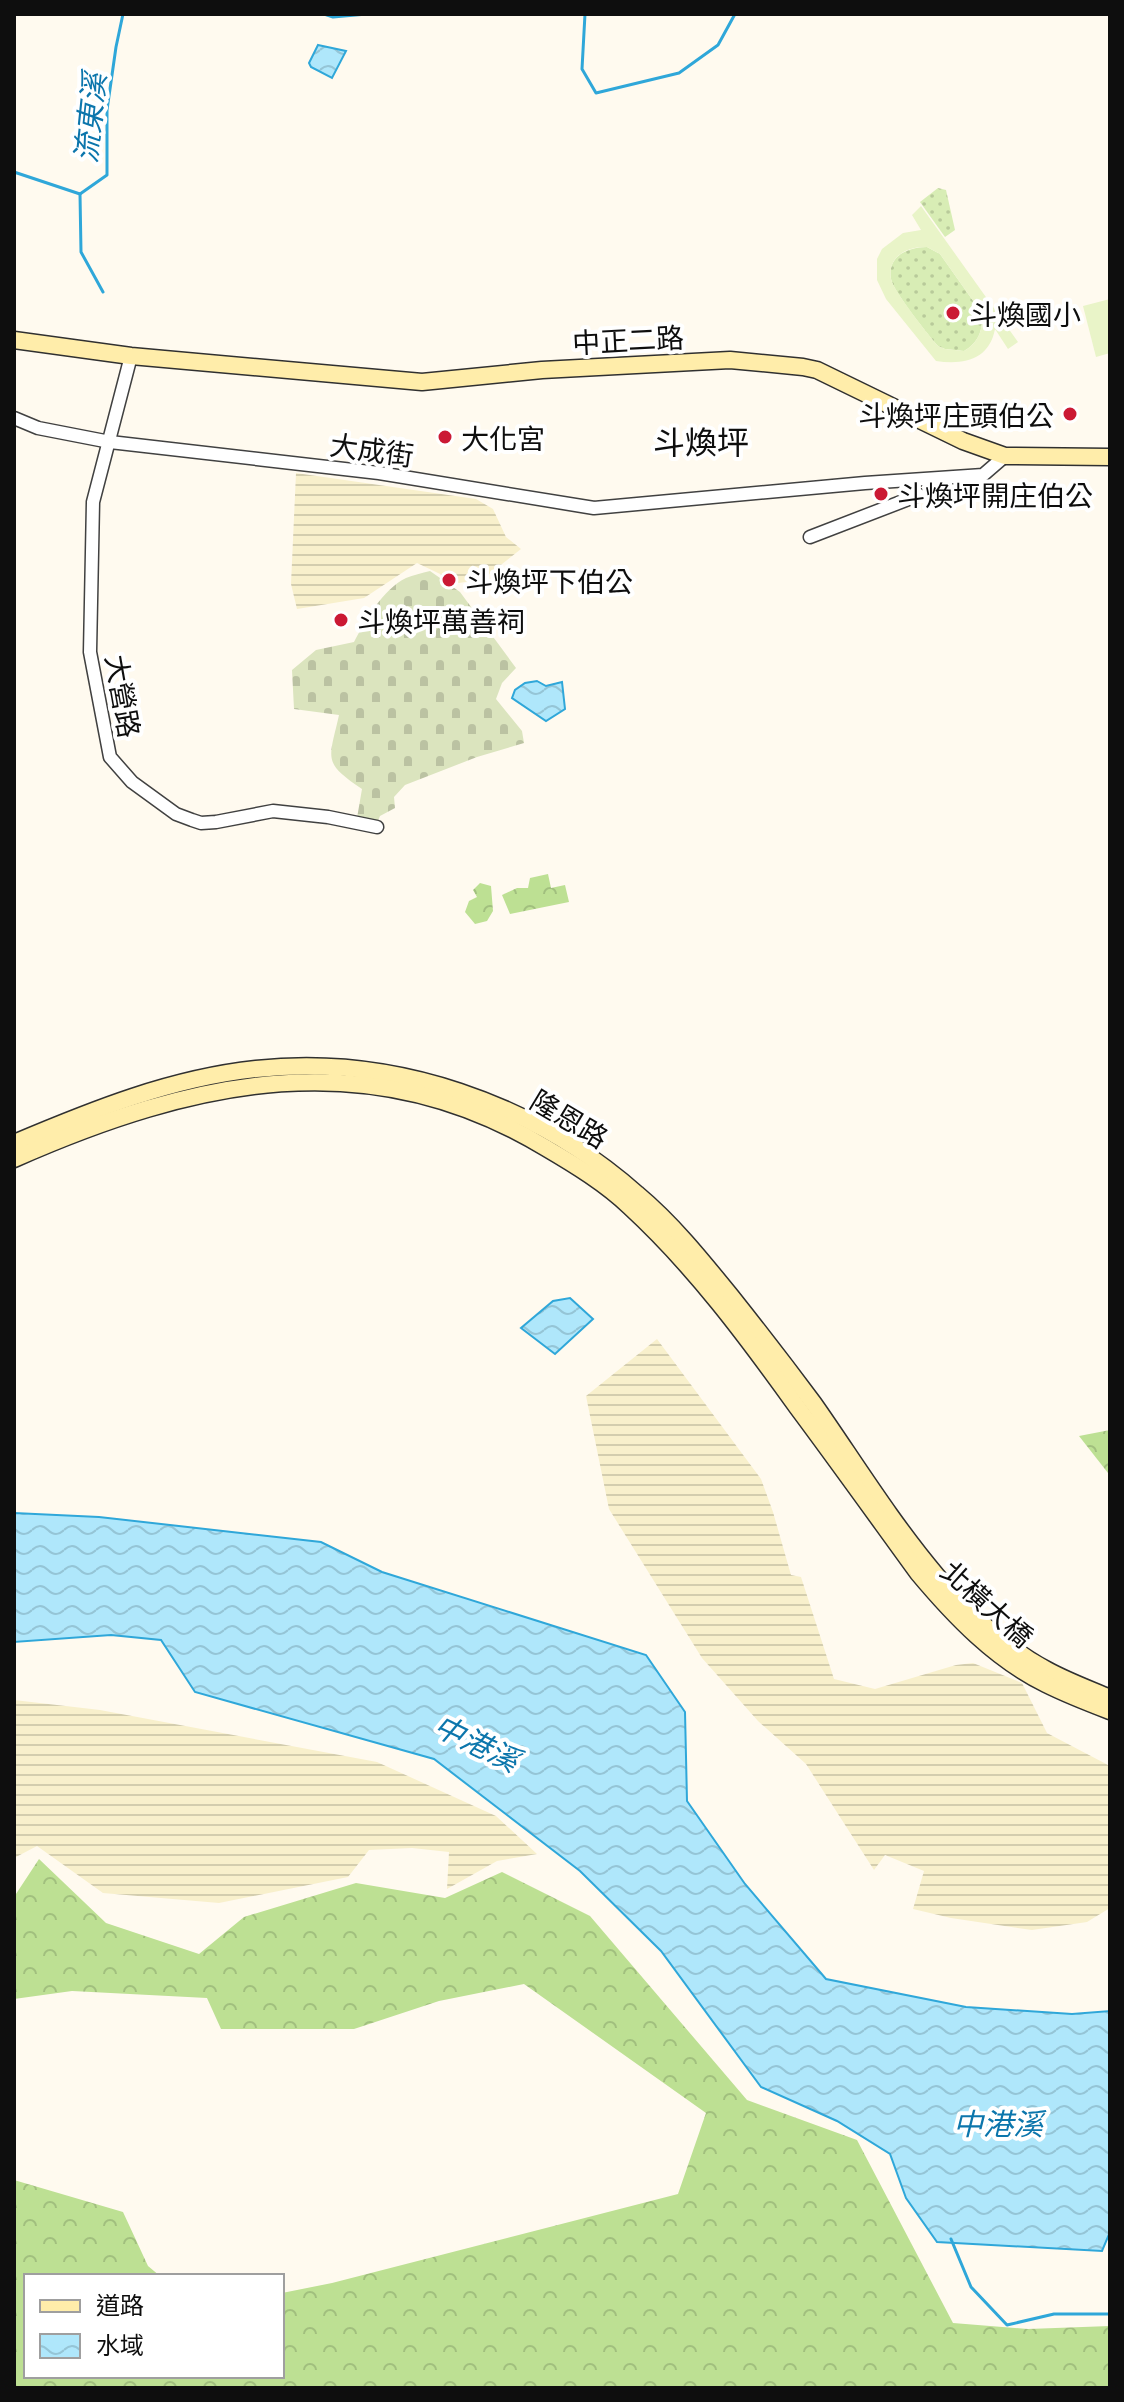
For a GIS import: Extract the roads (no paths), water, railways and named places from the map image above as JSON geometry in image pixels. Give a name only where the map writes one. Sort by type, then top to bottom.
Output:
[{"type":"main road","name":"中正二路","points":[[14,340],[131,356],[422,382],[542,370],[730,360],[803,367],[817,370],[963,441],[1005,456],[1110,457]]},
{"type":"main road","name":"隆恩路","points":[[14,1143],[136,1095],[198,1079],[257,1069],[315,1066],[371,1070],[428,1081],[487,1101],[577,1148],[637,1194],[688,1255],[923,1569]]},
{"type":"main road","name":"隆恩路","points":[[14,1159],[73,1133],[141,1109],[200,1094],[258,1084],[315,1082],[369,1085],[424,1094],[483,1114],[525,1135],[568,1161],[628,1205],[688,1255]]},
{"type":"main road","name":"北橫大橋","points":[[923,1569],[1000,1638],[1046,1670],[1110,1698]]},
{"type":"main road","name":"北橫大橋","points":[[923,1569],[944,1604],[992,1649],[1044,1684],[1110,1711]]},
{"type":"street","name":"大營路","points":[[131,356],[93,502],[90,652],[110,757],[132,782],[176,814],[201,823],[273,811],[328,817],[377,827]]},
{"type":"street","name":"大成街","points":[[14,418],[38,428],[110,442],[379,473],[594,508],[983,475],[1005,456]]},
{"type":"street","points":[[810,537],[919,495]]},
{"type":"water","points":[[318,45],[346,51],[332,78],[309,63]]},
{"type":"water","points":[[537,681],[546,686],[562,682],[565,709],[546,721],[512,698],[515,690],[525,683]]},
{"type":"water","points":[[570,1298],[593,1319],[555,1354],[521,1328],[553,1301]]},
{"type":"water","name":"中港溪","points":[[14,1513],[99,1517],[321,1542],[382,1572],[646,1655],[685,1712],[687,1801],[745,1884],[826,1979],[966,2007],[1072,2014],[1110,2011],[1110,2232],[1102,2251],[937,2242],[906,2198],[890,2154],[837,2121],[761,2087],[661,1951],[580,1871],[434,1759],[195,1692],[161,1640],[111,1635],[14,1642]]},
{"type":"waterway","name":"流東溪","points":[[14,172],[80,194],[107,175],[107,110],[123,14]]},
{"type":"waterway","name":"流東溪","points":[[324,14],[333,17],[367,14]]},
{"type":"waterway","name":"流東溪","points":[[585,14],[582,69],[596,93],[679,73],[718,45],[735,14]]},
{"type":"waterway","points":[[80,194],[81,252],[103,292]]},
{"type":"waterway","points":[[951,2239],[971,2287],[1007,2325],[1054,2314],[1110,2314]]},
{"type":"place","name":"斗煥國小","points":[[953,313]]},
{"type":"place","name":"斗煥坪庄頭伯公","points":[[1070,414]]},
{"type":"place","name":"大化宮","points":[[445,437]]},
{"type":"place","name":"斗煥坪開庄伯公","points":[[881,494]]},
{"type":"place","name":"斗煥坪下伯公","points":[[449,580]]},
{"type":"place","name":"斗煥坪萬善祠","points":[[341,620]]},
{"type":"district","name":"斗煥坪","points":[[701,440]]}]
